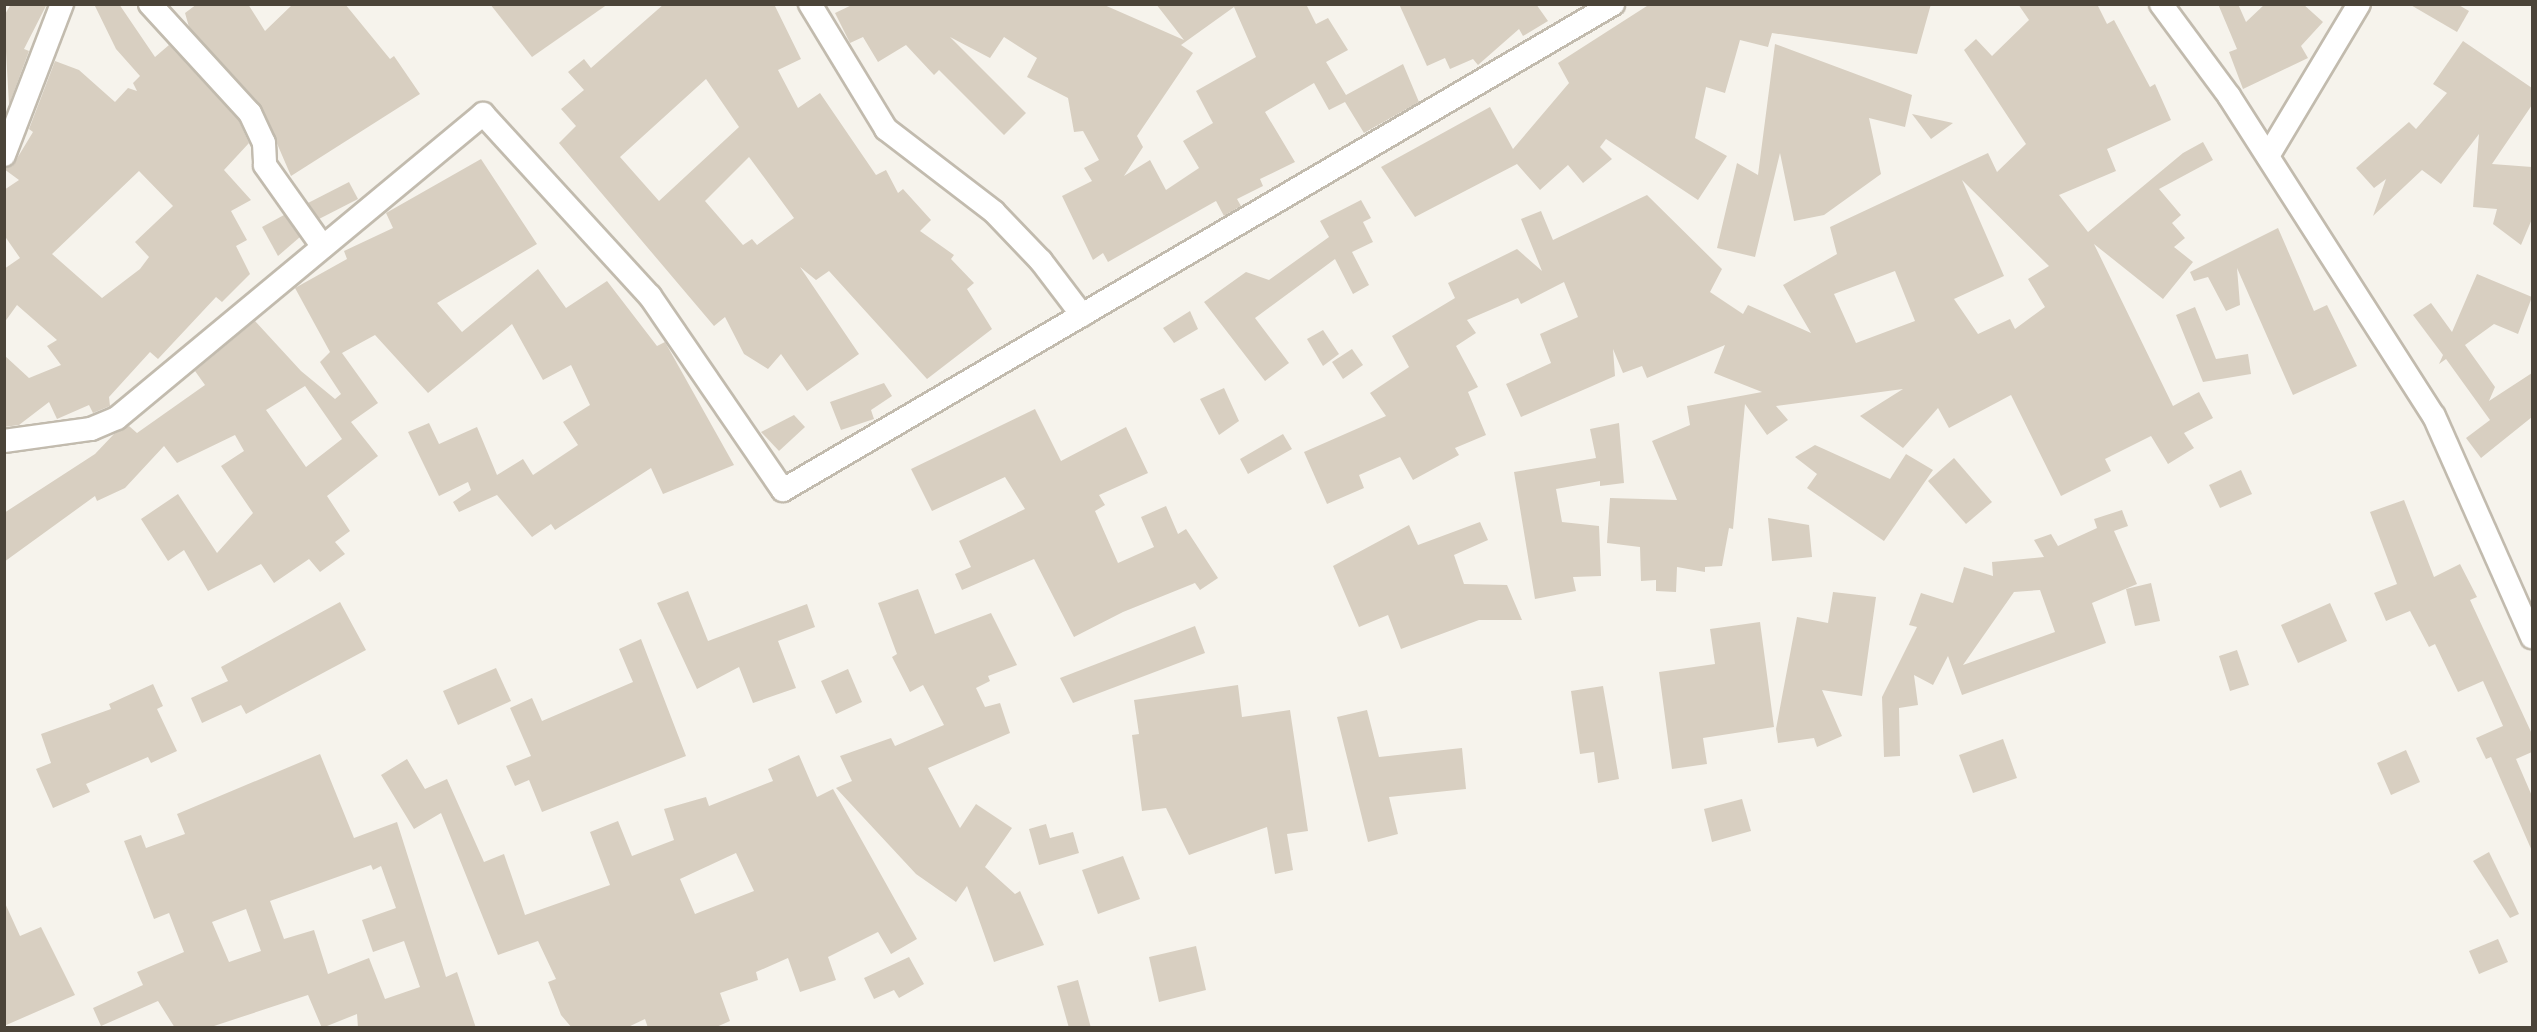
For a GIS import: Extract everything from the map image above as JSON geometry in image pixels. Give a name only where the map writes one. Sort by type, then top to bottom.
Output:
[{"type":"street","points":[[4,155],[62,4]]},
{"type":"street","points":[[810,4],[886,129],[994,212],[1041,261],[1082,315]]},
{"type":"street","points":[[4,441],[91,429],[117,418],[483,114],[650,296],[783,490],[1613,4]]},
{"type":"street","points":[[2161,4],[2268,156],[2454,451],[2532,637]]},
{"type":"street","points":[[2268,156],[2359,4]]},
{"type":"street","points":[[153,6],[250,113],[264,143],[265,165],[323,247]]},
{"type":"building","points":[[11,4],[47,4],[24,49],[29,51],[9,105],[4,16]]},
{"type":"building","points":[[94,4],[119,4],[155,57],[169,45],[239,121],[249,143],[224,170],[251,200],[231,211],[247,240],[236,246],[250,274],[222,302],[216,297],[158,359],[150,352],[109,397],[110,406],[93,413],[89,405],[57,419],[49,402],[19,425],[4,427],[4,355],[29,378],[61,365],[47,346],[57,340],[17,305],[4,323],[4,269],[20,258],[4,235],[4,190],[19,180],[4,169],[13,165],[33,132],[29,129],[55,61],[79,70],[115,102],[128,88],[137,91],[133,83],[140,76],[116,49]],"holes":[[[139,171],[173,206],[135,242],[149,257],[140,269],[102,298],[52,254]]]},
{"type":"building","points":[[197,4],[248,4],[265,31],[293,4],[345,4],[390,59],[394,56],[420,94],[291,176],[260,104],[189,27],[185,13]]},
{"type":"building","points":[[490,4],[608,4],[532,57]]},
{"type":"building","points":[[664,4],[774,4],[801,59],[778,70],[798,108],[820,93],[876,175],[886,170],[898,193],[903,189],[931,220],[920,231],[954,255],[951,259],[974,283],[967,289],[992,329],[927,379],[829,271],[816,280],[800,267],[859,354],[807,391],[781,354],[768,369],[744,354],[725,317],[714,326],[559,143],[576,126],[561,109],[584,90],[568,72],[584,59],[591,68]],"holes":[[[706,79],[739,127],[659,201],[620,157]],[[749,157],[794,218],[757,245],[752,239],[743,245],[705,201]]]},
{"type":"building","points":[[854,4],[1102,4],[1184,40],[1156,4],[1306,4],[1316,24],[1328,18],[1348,50],[1326,62],[1346,95],[1403,64],[1419,102],[1364,133],[1345,102],[1329,110],[1314,83],[1265,112],[1295,162],[1260,179],[1263,186],[1237,199],[1241,206],[1224,216],[1216,201],[1108,262],[1103,253],[1093,260],[1062,196],[1092,181],[1084,168],[1099,160],[1083,131],[1074,132],[1068,98],[1027,77],[1037,58],[1004,37],[990,58],[950,37],[1026,113],[1004,135],[939,70],[934,75],[906,45],[878,62],[863,37],[850,43],[835,13]],"holes":[[[1234,7],[1256,57],[1196,91],[1213,123],[1183,141],[1199,168],[1166,190],[1150,160],[1124,176],[1143,147],[1137,136],[1193,53],[1181,45]]]},
{"type":"building","points":[[1399,4],[1536,4],[1548,21],[1523,36],[1519,29],[1478,65],[1473,59],[1450,69],[1445,58],[1427,66]]},
{"type":"building","points":[[1650,4],[1931,4],[1917,54],[1772,33],[1768,47],[1740,40],[1725,93],[1706,87],[1695,138],[1727,156],[1698,200],[1606,139],[1600,147],[1612,159],[1583,183],[1568,165],[1540,190],[1517,164],[1415,217],[1381,167],[1490,107],[1513,149],[1569,83],[1558,63]]},
{"type":"building","points":[[2018,4],[2097,4],[2107,24],[2114,20],[2150,87],[2155,84],[2171,120],[2107,149],[2116,171],[2059,195],[2088,232],[2183,153],[2203,142],[2213,160],[2159,189],[2181,215],[2172,223],[2185,238],[2174,247],[2193,262],[2163,299],[2094,244],[2173,406],[2199,392],[2213,418],[2184,433],[2194,448],[2168,464],[2151,436],[2105,459],[2111,471],[2061,496],[2011,395],[1949,428],[1938,408],[1903,448],[1860,416],[1903,389],[1776,406],[1788,420],[1767,435],[1745,404],[1733,529],[1729,528],[1722,566],[1705,567],[1705,572],[1677,567],[1676,592],[1656,591],[1656,580],[1641,581],[1640,547],[1607,543],[1610,498],[1677,500],[1652,441],[1690,425],[1687,406],[1762,392],[1714,373],[1725,345],[1647,378],[1642,366],[1623,373],[1613,349],[1615,376],[1521,417],[1506,384],[1551,363],[1540,334],[1578,317],[1564,282],[1521,304],[1518,298],[1467,320],[1476,333],[1456,346],[1478,387],[1468,392],[1486,435],[1455,448],[1459,455],[1413,480],[1400,457],[1359,475],[1364,488],[1327,504],[1304,452],[1386,416],[1370,393],[1409,367],[1392,336],[1455,298],[1448,283],[1517,249],[1542,271],[1521,219],[1541,211],[1553,240],[1647,195],[1722,269],[1710,292],[1743,314],[1748,305],[1811,333],[1783,285],[1837,254],[1830,227],[1988,153],[1997,172],[2026,144],[1964,50],[1976,39],[1992,56],[2029,20]],"holes":[[[1962,180],[2049,266],[2028,279],[2045,307],[2015,329],[2010,319],[1978,334],[1954,299],[2004,276]],[[1895,271],[1915,321],[1856,343],[1834,294]]]},
{"type":"building","points":[[2218,4],[2238,4],[2246,22],[2265,4],[2303,4],[2323,22],[2301,46],[2308,58],[2243,89],[2229,52],[2237,49]]},
{"type":"building","points":[[2409,4],[2457,4],[2469,11],[2457,32]]},
{"type":"building","points":[[2463,41],[2532,88],[2532,105],[2492,164],[2532,167],[2532,219],[2521,245],[2493,224],[2497,209],[2473,207],[2479,134],[2441,184],[2422,170],[2373,216],[2386,179],[2374,188],[2356,168],[2409,122],[2416,129],[2447,93],[2433,84]]},
{"type":"building","points":[[1775,44],[1912,95],[1905,127],[1869,118],[1881,174],[1824,215],[1794,221],[1780,153],[1755,257],[1717,248],[1737,163],[1758,175]]},
{"type":"building","points":[[1912,114],[1953,123],[1931,139]]},
{"type":"building","points":[[481,159],[537,244],[437,303],[462,332],[538,269],[566,308],[607,281],[657,346],[665,342],[734,465],[663,494],[651,468],[555,530],[551,524],[532,537],[497,495],[459,512],[453,502],[471,490],[468,482],[439,496],[408,432],[429,423],[439,444],[477,427],[497,475],[523,459],[533,475],[578,445],[563,422],[590,405],[571,365],[543,380],[512,324],[428,393],[375,335],[342,353],[378,403],[351,422],[378,456],[327,496],[350,531],[335,542],[345,554],[320,572],[309,559],[274,583],[261,564],[208,591],[184,550],[168,561],[141,519],[178,494],[217,553],[253,513],[221,466],[244,451],[235,435],[177,463],[164,446],[125,488],[97,501],[95,496],[4,562],[4,513],[95,454],[114,434],[129,426],[137,433],[205,385],[195,371],[255,321],[301,371],[335,399],[341,394],[320,362],[330,352],[295,288],[347,259],[344,251],[393,228],[386,213]],"holes":[[[305,386],[342,439],[306,467],[266,410]]]},
{"type":"building","points":[[349,182],[358,199],[319,219],[308,203]]},
{"type":"building","points":[[1361,200],[1371,218],[1363,222],[1373,242],[1352,252],[1369,285],[1353,294],[1335,259],[1255,318],[1289,363],[1265,381],[1204,302],[1246,272],[1269,280],[1329,237],[1320,221]]},
{"type":"building","points":[[284,215],[300,237],[278,256],[262,227]]},
{"type":"building","points":[[2278,228],[2314,311],[2327,305],[2357,366],[2293,395],[2237,268],[2240,305],[2226,311],[2208,277],[2194,281],[2190,272]]},
{"type":"building","points":[[2477,274],[2532,297],[2518,334],[2494,324],[2465,345],[2495,387],[2489,401],[2532,373],[2532,417],[2481,458],[2466,438],[2490,420],[2446,359],[2439,364],[2443,355],[2413,315],[2431,303],[2452,332]]},
{"type":"building","points":[[2195,307],[2216,359],[2248,354],[2251,374],[2203,382],[2176,315]]},
{"type":"building","points":[[1190,311],[1198,329],[1174,343],[1163,328]]},
{"type":"building","points":[[1323,330],[1339,354],[1323,366],[1307,339]]},
{"type":"building","points":[[1352,349],[1363,365],[1343,379],[1332,362]]},
{"type":"building","points":[[884,383],[892,396],[871,410],[874,419],[841,430],[830,402]]},
{"type":"building","points":[[1224,388],[1239,421],[1219,435],[1200,399]]},
{"type":"building","points":[[1035,409],[1061,461],[1126,427],[1148,473],[1099,495],[1105,505],[1095,511],[1118,563],[1154,547],[1141,517],[1166,506],[1178,534],[1186,529],[1218,578],[1200,590],[1195,583],[1123,612],[1074,637],[1034,559],[962,590],[955,574],[971,567],[959,541],[1025,509],[1005,477],[932,511],[911,469]]},
{"type":"building","points":[[794,415],[805,427],[779,451],[761,432]]},
{"type":"building","points":[[1619,423],[1624,483],[1600,486],[1600,481],[1556,489],[1562,522],[1599,526],[1601,576],[1573,577],[1576,591],[1535,599],[1514,472],[1596,458],[1590,429]]},
{"type":"building","points":[[1283,434],[1292,449],[1248,474],[1240,459]]},
{"type":"building","points":[[1815,445],[1890,479],[1906,454],[1933,470],[1884,541],[1807,488],[1817,474],[1795,457]]},
{"type":"building","points":[[1954,458],[1992,502],[1966,524],[1928,481]]},
{"type":"building","points":[[2241,470],[2252,494],[2220,508],[2209,485]]},
{"type":"building","points":[[2404,500],[2434,577],[2460,564],[2477,597],[2470,600],[2532,734],[2532,752],[2516,759],[2532,796],[2532,851],[2491,757],[2486,759],[2476,738],[2503,726],[2483,681],[2458,692],[2435,644],[2429,647],[2410,611],[2386,621],[2374,593],[2397,584],[2370,512]]},
{"type":"building","points":[[2122,510],[2128,526],[2114,531],[2137,584],[2092,603],[2106,643],[1962,695],[1948,656],[1933,685],[1914,675],[1918,705],[1899,708],[1900,756],[1884,757],[1882,697],[1917,627],[1909,625],[1921,593],[1953,603],[1964,567],[1993,576],[1992,562],[2044,557],[2034,540],[2051,534],[2058,546],[2097,528],[2094,519]],"holes":[[[2040,590],[2055,632],[1963,665],[2014,592]]]},
{"type":"building","points":[[1768,518],[1809,525],[1812,557],[1772,561]]},
{"type":"building","points":[[1480,522],[1488,540],[1454,555],[1464,584],[1507,585],[1522,620],[1479,620],[1401,649],[1388,615],[1359,627],[1333,566],[1409,525],[1418,545]]},
{"type":"building","points":[[2151,583],[2160,621],[2135,626],[2126,589]]},
{"type":"building","points":[[918,589],[935,634],[991,613],[1017,665],[988,676],[990,681],[976,688],[985,707],[1000,703],[1010,733],[928,768],[960,828],[976,804],[1012,828],[985,867],[1015,894],[1020,891],[1044,945],[994,962],[967,886],[956,902],[916,874],[836,788],[852,781],[840,756],[891,738],[895,746],[944,725],[923,685],[910,692],[892,657],[897,654],[878,603]]},
{"type":"building","points":[[688,591],[708,641],[807,604],[815,627],[778,641],[796,688],[753,703],[739,667],[697,689],[657,603]]},
{"type":"building","points":[[1833,592],[1876,597],[1862,696],[1822,690],[1842,736],[1817,747],[1814,738],[1778,743],[1776,729],[1797,617],[1828,623]]},
{"type":"building","points":[[340,602],[366,650],[246,714],[241,705],[202,723],[191,698],[228,681],[221,667]]},
{"type":"building","points":[[2330,603],[2347,641],[2298,663],[2281,625]]},
{"type":"building","points":[[1760,622],[1774,727],[1703,738],[1707,764],[1672,769],[1659,672],[1715,664],[1710,629]]},
{"type":"building","points":[[1195,626],[1205,653],[1073,703],[1060,678]]},
{"type":"building","points":[[641,639],[686,756],[542,812],[529,780],[515,786],[506,766],[531,756],[510,708],[532,698],[542,721],[633,682],[619,649]]},
{"type":"building","points":[[2237,650],[2249,685],[2230,691],[2219,656]]},
{"type":"building","points":[[496,668],[511,701],[458,725],[443,691]]},
{"type":"building","points":[[848,669],[862,702],[836,714],[821,681]]},
{"type":"building","points":[[153,684],[163,706],[157,709],[177,751],[151,763],[148,757],[86,784],[90,792],[53,808],[36,769],[51,763],[41,734],[111,709],[109,704]]},
{"type":"building","points":[[1238,685],[1242,717],[1290,710],[1308,831],[1287,834],[1293,870],[1275,874],[1267,827],[1189,855],[1166,808],[1142,811],[1132,735],[1139,734],[1134,700]]},
{"type":"building","points":[[1603,686],[1619,779],[1598,783],[1594,752],[1580,754],[1571,691]]},
{"type":"building","points":[[1367,710],[1379,757],[1462,748],[1466,789],[1389,797],[1398,834],[1368,842],[1337,717]]},
{"type":"building","points":[[2003,739],[2017,778],[1973,793],[1959,755]]},
{"type":"building","points":[[2406,750],[2420,782],[2391,795],[2377,763]]},
{"type":"building","points":[[320,754],[354,838],[397,822],[446,977],[457,972],[476,1028],[358,1028],[357,1014],[322,1028],[308,995],[208,1028],[175,1028],[158,1001],[101,1026],[93,1008],[143,985],[137,972],[184,952],[169,913],[154,919],[124,841],[141,835],[146,848],[185,834],[177,814]],"holes":[[[371,865],[373,870],[381,866],[396,908],[362,920],[373,952],[404,941],[420,987],[385,999],[369,958],[328,974],[314,930],[284,939],[270,901]],[[246,909],[261,951],[229,962],[212,922]]]},
{"type":"building","points":[[799,755],[817,797],[833,789],[917,939],[891,954],[878,932],[828,957],[836,980],[800,992],[788,958],[756,972],[758,980],[720,993],[730,1021],[714,1028],[648,1028],[645,1019],[626,1028],[572,1028],[561,1015],[548,982],[556,979],[538,941],[498,955],[441,813],[414,829],[381,775],[407,759],[425,789],[447,779],[484,862],[504,854],[525,915],[610,885],[590,832],[618,821],[632,856],[674,840],[664,809],[706,797],[709,806],[773,781],[768,769]],"holes":[[[736,853],[754,891],[695,914],[680,879]]]},
{"type":"building","points":[[1742,799],[1751,831],[1712,842],[1704,809]]},
{"type":"building","points":[[1046,824],[1050,838],[1073,832],[1079,853],[1039,865],[1029,829]]},
{"type":"building","points":[[2489,852],[2519,914],[2510,918],[2473,861]]},
{"type":"building","points":[[1123,856],[1140,899],[1098,914],[1082,870]]},
{"type":"building","points":[[4,901],[20,936],[41,927],[75,995],[4,1026]]},
{"type":"building","points":[[2498,939],[2508,962],[2479,974],[2469,951]]},
{"type":"building","points":[[1196,946],[1206,990],[1159,1002],[1149,957]]},
{"type":"building","points":[[909,957],[924,984],[899,998],[894,990],[874,999],[864,978]]},
{"type":"building","points":[[1078,980],[1091,1028],[1069,1028],[1057,986]]}]
